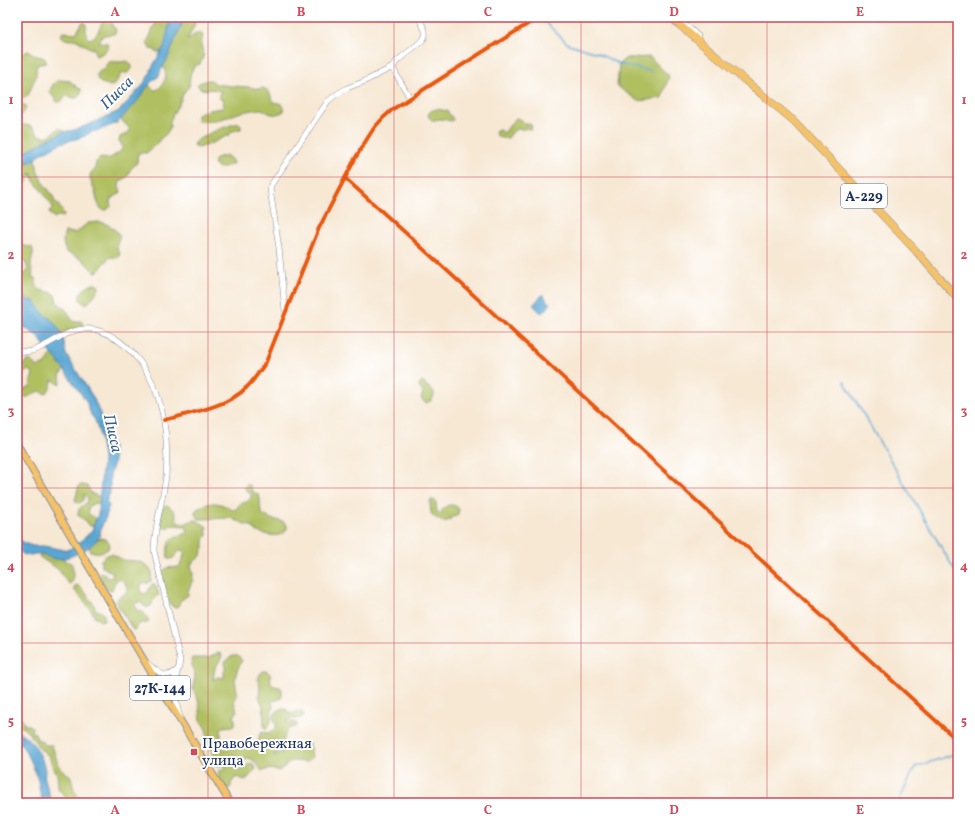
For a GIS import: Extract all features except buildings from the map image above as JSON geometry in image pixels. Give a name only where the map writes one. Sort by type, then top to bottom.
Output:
[{"type":"highway","points":[[666,17],[697,38]]},
{"type":"highway","name":"А-229","points":[[670,17],[697,38],[794,121],[916,251],[958,300]]},
{"type":"highway","name":"А-229","points":[[676,17],[697,38]]},
{"type":"main road","name":"27К-144","points":[[17,444],[230,803]]},
{"type":"street","points":[[286,313],[279,248],[270,189],[271,185],[328,102],[347,88],[364,82],[393,67],[397,61],[423,40],[426,36],[426,31],[418,17]]},
{"type":"street","points":[[164,420],[208,408],[235,396],[246,388],[266,362],[319,228],[356,157],[374,128],[383,118],[410,98],[539,17]]},
{"type":"street","points":[[393,67],[410,98]]},
{"type":"street","points":[[345,178],[958,741]]},
{"type":"street","points":[[17,351],[30,351],[39,348],[75,330],[85,328],[93,329],[114,338],[132,352],[152,380],[164,420],[166,452],[166,476],[154,540],[154,551],[179,652],[180,660],[176,705],[183,725]]},
{"type":"street","points":[[145,662],[163,675],[172,674],[178,669]]},
{"type":"street","points":[[164,694],[178,669]]},
{"type":"green space","points":[[104,17],[121,17],[113,20],[112,26],[116,31],[114,34],[104,35],[100,39],[100,42],[107,43],[109,46],[104,52],[96,56],[95,48],[92,49],[75,39],[65,39],[61,35],[63,32],[76,33],[83,22],[86,23],[87,37],[89,39],[92,38],[99,30]]},
{"type":"green space","points":[[158,17],[170,17],[172,20],[166,44],[160,52],[156,52],[155,50],[150,49],[147,43]]},
{"type":"green space","points":[[181,17],[195,17],[195,24],[187,40],[197,33],[201,33],[203,36],[201,45],[204,55],[203,58],[200,64],[194,66],[190,75],[189,87],[184,92],[174,112],[170,121],[170,128],[166,134],[147,153],[138,153],[137,163],[130,170],[128,176],[120,182],[119,185],[121,192],[110,200],[111,206],[107,210],[101,209],[90,180],[90,175],[99,159],[110,158],[122,149],[119,141],[120,137],[128,133],[130,130],[120,117],[146,85],[149,85],[154,90],[157,90],[164,82],[166,74],[161,62]]},
{"type":"green space","points":[[28,51],[36,56],[44,58],[46,63],[37,65],[36,78],[32,84],[28,96],[24,98],[17,96],[20,65],[17,59],[19,55]]},
{"type":"green space","points":[[650,57],[669,76],[662,98],[638,101],[617,86],[619,64],[626,58]]},
{"type":"green space","points":[[127,61],[131,64],[132,69],[127,73],[122,73],[114,85],[110,86],[101,83],[98,80],[98,73],[105,69],[108,62]]},
{"type":"green space","points":[[211,80],[216,84],[265,89],[268,91],[274,102],[283,105],[284,111],[274,114],[262,109],[256,109],[215,121],[198,121],[197,115],[209,110],[222,108],[224,106],[222,99],[219,98],[219,94],[221,92],[214,89],[205,90],[197,85]]},
{"type":"green space","points":[[56,81],[70,81],[81,89],[81,93],[77,98],[68,96],[57,102],[50,91],[51,87]]},
{"type":"green space","points":[[17,103],[25,105],[26,109],[18,122],[33,128],[39,136],[49,136],[59,129],[65,132],[27,152],[17,154]]},
{"type":"green space","points":[[437,109],[447,111],[453,119],[452,121],[431,119],[428,116],[429,113],[432,110]]},
{"type":"green space","points":[[516,118],[520,119],[524,124],[530,124],[532,126],[531,129],[526,128],[523,130],[516,130],[512,132],[508,138],[501,138],[496,135],[495,131],[498,129],[504,133]]},
{"type":"green space","points":[[239,123],[241,129],[233,131],[229,135],[208,145],[198,148],[195,147],[194,144],[207,134]]},
{"type":"green space","points":[[226,156],[233,162],[232,165],[219,168],[214,164],[215,159]]},
{"type":"green space","points":[[33,160],[46,188],[54,198],[54,201],[57,203],[64,216],[58,216],[55,218],[50,214],[49,211],[53,207],[34,181],[31,173],[21,190],[17,191],[17,167],[19,167],[21,161]]},
{"type":"green space","points":[[88,223],[105,223],[110,226],[120,236],[117,250],[120,254],[119,257],[116,258],[110,257],[97,272],[94,272],[82,259],[66,252],[63,240],[65,232],[75,233]]},
{"type":"green space","points":[[17,240],[19,240],[23,246],[32,247],[32,277],[35,278],[37,287],[40,290],[53,293],[57,302],[67,311],[72,320],[83,323],[84,327],[63,333],[60,332],[55,325],[39,315],[36,302],[33,300],[26,300],[21,289],[17,289],[17,273],[23,274],[28,270],[26,264],[17,253]]},
{"type":"green space","points":[[93,284],[99,286],[99,289],[86,304],[80,299],[81,293]]},
{"type":"green space","points":[[53,353],[59,359],[58,364],[63,367],[64,370],[60,378],[60,384],[52,380],[50,388],[45,394],[40,391],[25,398],[19,397],[17,394],[31,386],[33,374],[28,370],[23,374],[17,383],[17,375],[23,364],[30,360],[37,367],[48,361]]},
{"type":"green space","points":[[422,382],[434,392],[432,399],[426,403],[421,399],[423,392],[419,387],[419,384]]},
{"type":"green space","points":[[80,485],[87,486],[92,494],[101,497],[99,503],[94,503],[88,509],[89,514],[95,520],[93,526],[90,526],[78,515],[79,509],[88,501],[87,496],[84,494],[84,499],[82,502],[76,502],[75,499]]},
{"type":"green space","points":[[246,485],[250,485],[252,491],[259,495],[262,514],[271,519],[282,521],[287,525],[287,529],[284,533],[266,535],[258,532],[251,526],[236,521],[232,518],[199,519],[195,514],[195,511],[201,506],[213,503],[221,504],[231,510],[234,510],[241,503],[247,502],[251,497],[251,494],[244,487]]},
{"type":"green space","points":[[431,500],[434,500],[436,503],[437,513],[441,513],[446,506],[452,505],[459,509],[458,514],[447,521],[441,521],[431,513]]},
{"type":"green space","points":[[166,505],[174,511],[176,520],[179,523],[184,524],[197,520],[207,527],[207,535],[204,541],[204,548],[201,556],[191,564],[193,574],[188,595],[180,601],[178,607],[173,607],[166,596],[162,572],[167,568],[175,568],[180,566],[184,551],[181,550],[174,558],[168,559],[168,547],[170,541],[174,537],[184,534],[188,529],[176,525],[166,528],[162,528],[160,526],[159,520],[161,513]]},
{"type":"green space","points":[[100,538],[106,539],[110,544],[108,549],[99,552],[90,551],[89,544]]},
{"type":"green space","points":[[39,553],[60,557],[71,563],[73,569],[73,581],[70,584],[67,582],[58,569],[41,558]]},
{"type":"green space","points":[[112,554],[123,560],[143,563],[148,567],[152,572],[151,581],[149,583],[142,584],[140,590],[144,594],[146,593],[154,583],[159,595],[149,607],[146,607],[138,602],[135,604],[137,610],[143,612],[149,620],[148,623],[141,623],[138,625],[135,630],[132,629],[116,602],[118,598],[127,591],[125,584],[122,580],[118,579],[112,590],[108,590],[100,577],[100,573],[103,573],[107,578],[113,576],[113,573],[101,566],[101,560],[106,555]]},
{"type":"green space","points":[[76,585],[86,593],[96,610],[103,614],[105,618],[104,620],[100,621],[95,617],[86,603],[75,591],[74,588]]},
{"type":"green space","points":[[217,653],[221,654],[222,657],[215,668],[213,680],[218,677],[224,678],[226,668],[225,663],[228,658],[238,656],[242,660],[235,679],[237,694],[234,701],[237,711],[234,717],[235,724],[233,726],[222,727],[221,737],[218,740],[210,741],[208,739],[206,729],[201,721],[199,702],[193,690],[195,675],[191,661],[192,658],[209,658]]},
{"type":"green space","points":[[263,671],[270,674],[271,684],[282,689],[282,696],[280,699],[273,701],[270,723],[266,729],[264,726],[263,706],[259,696],[260,686],[258,680]]},
{"type":"green space","points":[[280,709],[286,709],[290,714],[300,711],[304,716],[286,722],[295,722],[298,725],[288,729],[282,746],[274,756],[286,749],[296,747],[304,742],[308,742],[310,744],[312,757],[307,762],[290,762],[280,771],[271,769],[262,771],[251,759],[248,758],[240,763],[234,755],[231,754],[229,758],[231,764],[235,768],[239,770],[251,763],[256,769],[247,779],[244,780],[238,777],[235,778],[229,789],[224,787],[220,781],[218,773],[225,767],[224,764],[218,766],[215,765],[211,751],[212,743],[215,742],[222,749],[226,749],[231,745],[237,746],[247,742],[257,743],[262,732],[268,733],[276,728],[273,717]]},
{"type":"green space","points":[[17,715],[22,718],[25,725],[30,725],[32,727],[31,732],[35,733],[37,739],[42,741],[43,744],[52,745],[57,761],[63,771],[71,776],[75,792],[82,798],[84,801],[83,803],[65,803],[66,797],[59,790],[57,774],[49,756],[39,748],[25,729],[17,725]]},
{"type":"water","points":[[170,17],[185,17],[159,76],[151,82],[136,103],[117,123],[91,132],[83,137],[61,143],[42,153],[35,160],[17,167],[17,154],[28,151],[31,148],[63,132],[78,129],[120,110],[142,86],[151,72],[151,69],[164,47]]},
{"type":"water","points":[[17,281],[27,300],[36,303],[43,313],[56,325],[62,335],[66,354],[93,397],[113,448],[114,462],[110,475],[110,493],[106,502],[109,505],[99,536],[95,542],[85,550],[72,556],[60,559],[53,559],[42,554],[24,555],[17,550],[17,538],[33,546],[44,546],[66,550],[70,549],[92,530],[98,515],[103,459],[100,436],[95,420],[91,415],[86,401],[55,357],[48,351],[36,335],[20,325],[17,320]]},
{"type":"water","points":[[542,295],[544,295],[550,304],[547,309],[541,313],[533,305]]},
{"type":"water","points":[[17,731],[32,742],[39,752],[44,764],[45,778],[53,803],[43,803],[33,765],[24,749],[17,741]]},
{"type":"waterway","points":[[544,19],[544,21],[568,44],[597,53],[619,64],[651,71]]},
{"type":"waterway","points":[[844,381],[958,576]]},
{"type":"waterway","points":[[898,803],[915,767],[958,753]]},
{"type":"cycle path","points":[[164,420],[197,412],[230,400],[247,387],[255,378],[266,362],[319,228],[356,157],[374,128],[383,118],[393,109],[539,17]]},
{"type":"cycle path","points":[[345,178],[958,741]]},
{"type":"place","name":"Правобережная улица","points":[[194,752]]},
{"type":"water label","name":"Писса","points":[[116,92]]},
{"type":"water label","name":"Писса","points":[[114,433]]}]
